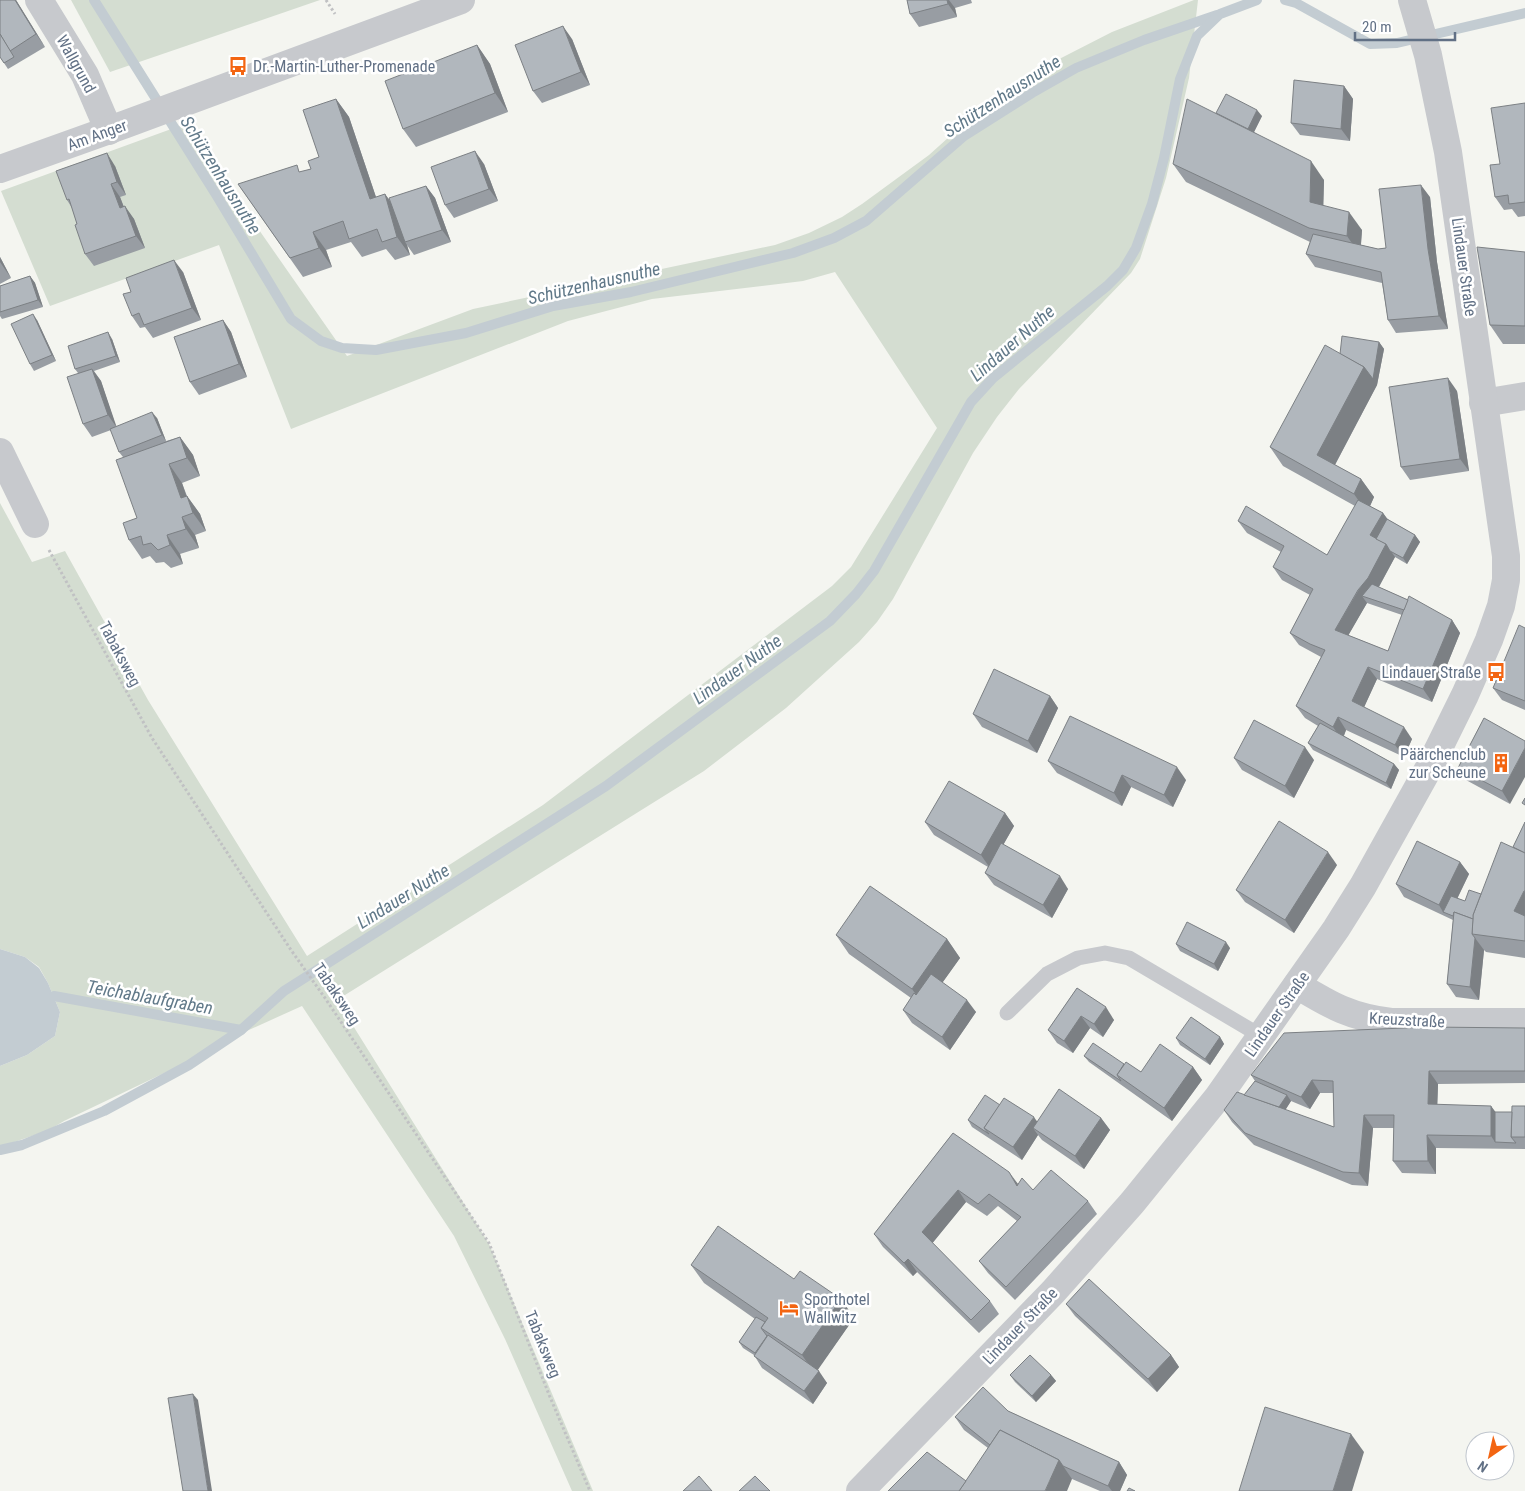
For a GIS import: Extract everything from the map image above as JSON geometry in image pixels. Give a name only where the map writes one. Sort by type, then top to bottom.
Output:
[{"type":"street","name":"Wallgrund","points":[[39,0],[118,128]]},
{"type":"street","name":"Am Anger","points":[[0,169],[118,128],[461,0]]},
{"type":"street","name":"Lindauer Straße","points":[[860,1491],[1053,1292],[1093,1248],[1218,1098],[1336,929],[1363,886],[1431,764],[1465,695],[1502,606],[1506,580],[1506,556],[1448,152],[1428,55],[1415,6]]},
{"type":"street","points":[[1483,403],[1525,396]]},
{"type":"street","points":[[0,452],[35,524]]},
{"type":"street","name":"Kreuzstraße","points":[[1297,985],[1345,1012],[1369,1019],[1391,1022],[1525,1022]]},
{"type":"lane","points":[[1007,1013],[1047,974],[1078,958],[1105,953],[1129,958],[1261,1036]]},
{"type":"path","name":"Tabaksweg","points":[[35,524],[152,738],[291,950],[489,1243],[550,1398],[590,1491]]},
{"type":"shaded area","points":[[71,0],[320,0],[110,72]]},
{"type":"shaded area","points":[[1198,0],[1189,78],[1166,178],[1140,259],[1131,273],[1019,389],[997,417],[973,453],[893,599],[877,622],[859,642],[786,708],[704,771],[337,1000],[489,1244],[593,1491],[572,1491],[505,1339],[454,1236],[302,1006],[231,1038],[181,1065],[49,1130],[0,1147],[0,1066],[27,1055],[55,1036],[60,1012],[39,967],[25,957],[0,949],[0,503],[32,562],[65,551],[148,700],[307,956],[543,805],[832,586],[851,567],[937,428],[835,272],[803,281],[652,299],[568,321],[291,429],[219,245],[50,306],[1,191],[185,124],[347,356],[473,309],[775,245],[809,233],[842,217],[862,204],[929,155],[989,101],[1026,76],[1112,32]]},
{"type":"shaded area","points":[[0,949],[25,957],[39,968],[48,983],[60,1012],[55,1036],[27,1055],[0,1066]]},
{"type":"building","points":[[0,0],[15,0],[36,34],[10,51],[0,34]]},
{"type":"building","points":[[907,0],[947,0],[948,4],[910,14]]},
{"type":"building","points":[[563,26],[581,72],[533,91],[515,45]]},
{"type":"building","points":[[0,34],[14,57],[4,63],[0,57]]},
{"type":"building","points":[[477,45],[495,93],[403,129],[385,81]]},
{"type":"building","points":[[1294,80],[1344,86],[1341,129],[1291,123]]},
{"type":"building","points":[[1226,94],[1257,110],[1248,129],[1216,113]]},
{"type":"building","points":[[336,99],[370,199],[385,194],[397,237],[382,242],[377,229],[349,239],[343,221],[313,232],[319,248],[290,258],[238,184],[297,165],[299,172],[311,169],[308,161],[319,157],[303,110]]},
{"type":"building","points":[[1187,99],[1311,161],[1310,202],[1349,212],[1347,236],[1309,228],[1173,164]]},
{"type":"building","points":[[1525,103],[1525,202],[1509,204],[1508,195],[1495,197],[1490,165],[1500,164],[1491,108]]},
{"type":"building","points":[[475,151],[489,189],[445,205],[431,167]]},
{"type":"building","points":[[107,153],[117,182],[111,184],[120,208],[125,206],[136,236],[85,254],[75,225],[77,224],[69,199],[67,200],[56,171]]},
{"type":"building","points":[[1421,185],[1428,249],[1439,316],[1388,320],[1381,272],[1306,254],[1313,234],[1378,249],[1386,248],[1379,189]]},
{"type":"building","points":[[426,186],[442,230],[405,242],[389,198]]},
{"type":"building","points":[[1477,247],[1525,252],[1525,326],[1490,325]]},
{"type":"building","points":[[174,260],[192,308],[144,325],[139,313],[132,316],[123,294],[131,292],[126,278]]},
{"type":"building","points":[[30,276],[38,300],[0,312],[0,286]]},
{"type":"building","points":[[33,314],[52,355],[30,364],[11,324]]},
{"type":"building","points":[[223,320],[239,364],[190,382],[174,337]]},
{"type":"building","points":[[108,332],[116,356],[75,369],[68,346]]},
{"type":"building","points":[[1342,336],[1379,342],[1373,379],[1364,367],[1340,354]]},
{"type":"building","points":[[1325,345],[1364,367],[1317,455],[1361,479],[1354,494],[1270,447]]},
{"type":"building","points":[[92,369],[108,415],[83,424],[67,377]]},
{"type":"building","points":[[1448,378],[1460,459],[1401,467],[1389,387]]},
{"type":"building","points":[[152,412],[162,435],[119,452],[110,429]]},
{"type":"building","points":[[180,437],[187,458],[169,464],[181,498],[187,496],[193,513],[182,517],[186,529],[167,535],[170,545],[158,550],[151,543],[143,545],[141,536],[129,540],[123,523],[137,518],[116,460]]},
{"type":"building","points":[[1358,500],[1383,513],[1370,535],[1386,544],[1368,578],[1358,590],[1335,630],[1388,651],[1409,596],[1452,620],[1423,689],[1368,667],[1352,701],[1404,727],[1395,745],[1338,717],[1333,727],[1296,706],[1325,650],[1290,633],[1313,589],[1273,567],[1284,546],[1238,521],[1246,506],[1327,555]]},
{"type":"building","points":[[1387,519],[1415,535],[1403,558],[1390,551],[1386,544],[1376,539]]},
{"type":"building","points":[[1372,584],[1408,600],[1404,610],[1362,596]]},
{"type":"building","points":[[1519,625],[1525,628],[1525,701],[1493,688]]},
{"type":"building","points":[[994,669],[1050,696],[1028,741],[973,714]]},
{"type":"building","points":[[1070,716],[1177,767],[1164,795],[1122,775],[1114,793],[1048,761]]},
{"type":"building","name":"Päärchenclub zur Scheune","points":[[1484,718],[1525,741],[1525,748],[1502,791],[1458,768]]},
{"type":"building","points":[[1254,720],[1305,747],[1285,786],[1234,758]]},
{"type":"building","points":[[1320,723],[1394,764],[1386,783],[1308,743]]},
{"type":"building","points":[[949,781],[1005,813],[981,855],[925,822]]},
{"type":"building","points":[[1279,821],[1328,852],[1285,920],[1236,890]]},
{"type":"building","points":[[1525,822],[1525,853],[1513,847]]},
{"type":"building","points":[[1417,841],[1460,862],[1439,905],[1396,884]]},
{"type":"building","points":[[1501,842],[1525,853],[1525,891],[1514,911],[1525,916],[1525,941],[1472,934],[1473,915]]},
{"type":"building","points":[[1001,843],[1060,876],[1043,905],[985,873]]},
{"type":"building","points":[[870,886],[947,939],[912,989],[836,935]]},
{"type":"building","points":[[1469,890],[1481,894],[1473,919],[1454,912],[1453,916],[1443,912],[1451,896],[1465,901]]},
{"type":"building","points":[[1454,912],[1473,919],[1472,934],[1475,938],[1470,987],[1447,984]]},
{"type":"building","points":[[1187,922],[1226,942],[1214,964],[1176,944]]},
{"type":"building","points":[[931,974],[967,1000],[942,1037],[903,1010],[914,993],[916,995]]},
{"type":"building","points":[[1077,988],[1106,1007],[1094,1024],[1081,1016],[1064,1041],[1048,1030]]},
{"type":"building","points":[[1191,1017],[1220,1037],[1205,1059],[1176,1038]]},
{"type":"building","points":[[1428,1027],[1525,1028],[1525,1071],[1429,1071],[1428,1104],[1491,1106],[1491,1136],[1427,1135],[1428,1161],[1393,1161],[1394,1115],[1364,1115],[1359,1173],[1343,1172],[1245,1133],[1224,1110],[1237,1092],[1334,1127],[1333,1081],[1312,1080],[1301,1097],[1251,1075],[1284,1033]]},
{"type":"building","points":[[1093,1043],[1124,1064],[1117,1075],[1121,1081],[1084,1056]]},
{"type":"building","points":[[1160,1044],[1193,1067],[1164,1108],[1117,1075],[1126,1062],[1141,1072]]},
{"type":"building","points":[[1255,1081],[1287,1095],[1279,1107],[1244,1095]]},
{"type":"building","points":[[1059,1089],[1101,1118],[1075,1156],[1033,1128]]},
{"type":"building","points":[[985,1095],[1000,1105],[984,1128],[989,1134],[968,1120]]},
{"type":"building","points":[[1004,1098],[1034,1117],[1013,1147],[984,1128]]},
{"type":"building","points":[[1512,1106],[1525,1106],[1525,1137],[1511,1137]]},
{"type":"building","points":[[1495,1112],[1512,1112],[1511,1137],[1516,1143],[1495,1142]]},
{"type":"building","points":[[953,1133],[1009,1172],[1017,1186],[1022,1178],[1033,1190],[1051,1170],[1088,1201],[1006,1287],[979,1261],[1021,1217],[989,1194],[978,1204],[958,1190],[922,1232],[990,1301],[971,1320],[908,1259],[904,1263],[874,1234]]},
{"type":"building","name":"Sporthotel Wallwitz","points":[[718,1226],[794,1279],[800,1271],[841,1299],[802,1355],[761,1328],[768,1318],[691,1265]]},
{"type":"building","points":[[1089,1279],[1171,1355],[1148,1379],[1066,1304]]},
{"type":"building","points":[[756,1317],[765,1322],[761,1328],[767,1336],[755,1353],[739,1342]]},
{"type":"building","points":[[768,1335],[819,1371],[804,1391],[754,1356]]},
{"type":"building","points":[[1030,1355],[1051,1375],[1032,1396],[1010,1375]]},
{"type":"building","points":[[983,1387],[1008,1411],[1119,1462],[1108,1486],[1063,1466],[1059,1460],[1000,1430],[990,1445],[955,1417]]},
{"type":"building","points":[[193,1394],[208,1491],[183,1491],[168,1398]]},
{"type":"building","points":[[1265,1407],[1351,1434],[1333,1491],[1239,1491]]},
{"type":"building","points":[[1000,1430],[1059,1460],[1045,1491],[959,1491]]},
{"type":"building","points":[[927,1452],[966,1481],[959,1491],[888,1491]]},
{"type":"building","points":[[699,1476],[712,1491],[683,1491]]},
{"type":"building","points":[[755,1476],[770,1491],[739,1491]]},
{"type":"waterway","name":"Schützenhausnuthe","points":[[94,0],[217,196],[291,319],[321,341],[342,348],[376,350],[466,333],[553,306],[631,292],[793,253],[834,238],[866,221],[964,136],[1032,93],[1076,68],[1144,40],[1217,15]]},
{"type":"waterway","name":"Lindauer Nuthe","points":[[0,1150],[22,1145],[104,1111],[189,1065],[241,1030],[284,991],[606,786],[830,621],[856,594],[874,571],[971,402],[993,378],[1107,286],[1123,270],[1136,248],[1152,204],[1164,158],[1180,79],[1197,36],[1220,14],[1257,0]]},
{"type":"waterway","name":"Lindauer Nuthe","points":[[1285,0],[1296,3],[1370,44],[1397,43],[1525,13]]},
{"type":"waterway","name":"Teichablaufgraben","points":[[54,996],[241,1030]]},
{"type":"place","name":"Dr.-Martin-Luther-Promenade","points":[[238,66]]},
{"type":"place","name":"Lindauer Straße","points":[[1496,672]]},
{"type":"place","name":"Päärchenclub zur Scheune","points":[[1501,763]]},
{"type":"place","name":"Sporthotel Wallwitz","points":[[789,1308]]}]
